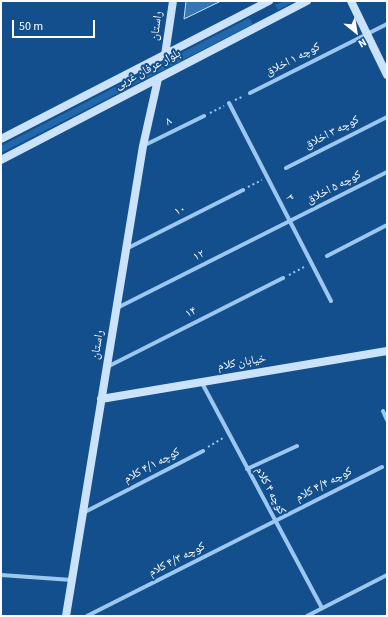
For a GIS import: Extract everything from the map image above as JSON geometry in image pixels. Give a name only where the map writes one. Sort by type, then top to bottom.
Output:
[{"type":"street","name":"راستان","points":[[165,55],[173,1]]},
{"type":"street","name":"بلوار عرفان غربی","points":[[1,139],[269,1]]},
{"type":"street","name":"بلوار عرفان غربی","points":[[1,160],[307,1]]},
{"type":"street","points":[[351,1],[387,75]]},
{"type":"street","name":"کوچه ۱ اخلاق","points":[[250,93],[387,24]]},
{"type":"street","name":"راستان","points":[[66,616],[143,146],[158,79]]},
{"type":"street","name":"۳","points":[[229,103],[331,301]]},
{"type":"street","name":"۸","points":[[143,146],[204,116]]},
{"type":"street","name":"کوچه ۳ اخلاق","points":[[286,168],[387,116]]},
{"type":"street","name":"کوچه ۵ اخلاق","points":[[291,222],[387,172]]},
{"type":"street","name":"۱۰","points":[[126,249],[243,190]]},
{"type":"street","name":"۱۲","points":[[117,308],[291,222]]},
{"type":"street","points":[[327,256],[387,225]]},
{"type":"street","name":"۱۴","points":[[107,367],[283,278]]},
{"type":"street","name":"خیابان کلام","points":[[102,399],[387,351]]},
{"type":"street","name":"کوچه ۴ کلام","points":[[201,382],[322,608]]},
{"type":"street","points":[[383,411],[387,420]]},
{"type":"street","points":[[247,469],[298,446]]},
{"type":"street","name":"کوچه ۴/۱ کلام","points":[[83,513],[202,450]]},
{"type":"street","name":"کوچه ۴/۴ کلام","points":[[276,522],[382,467]]},
{"type":"street","name":"کوچه ۴/۳ کلام","points":[[87,616],[276,522]]},
{"type":"street","points":[[1,575],[72,580]]},
{"type":"street","points":[[307,616],[387,575]]},
{"type":"path","points":[[202,450],[229,434]]},
{"type":"shaded area","points":[[284,1],[295,1],[278,10],[275,5]]},
{"type":"shaded area","points":[[249,18],[253,24],[1,153],[1,146]]},
{"type":"building","points":[[186,1],[221,1],[184,19]]}]
